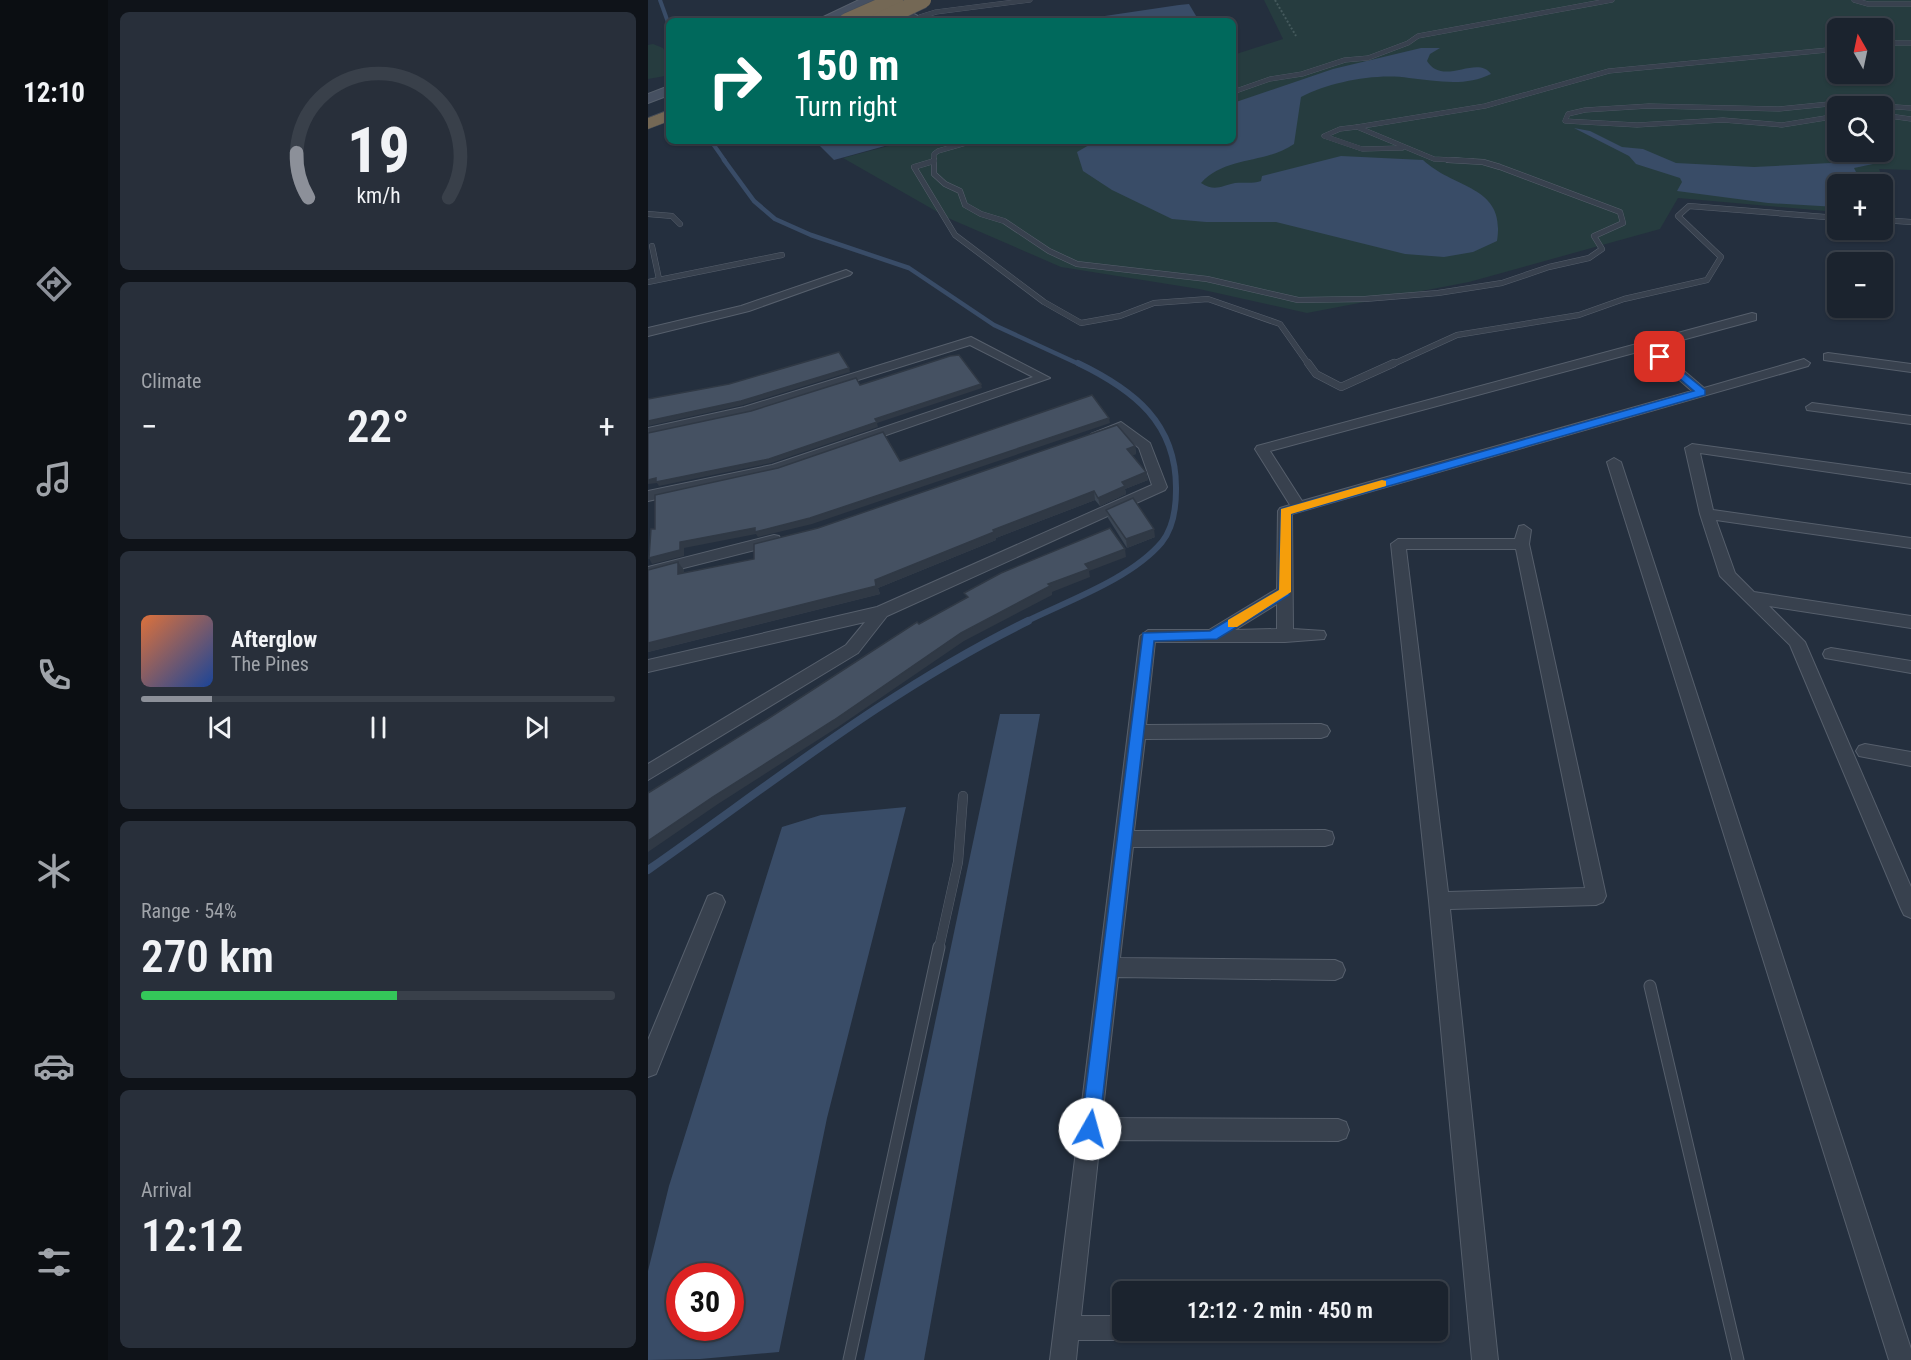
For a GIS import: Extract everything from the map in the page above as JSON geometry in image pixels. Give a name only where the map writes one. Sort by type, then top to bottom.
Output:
[{"type":"highway","points":[[854,18],[895,0]]},
{"type":"highway","points":[[885,18],[923,0]]},
{"type":"highway","points":[[648,124],[666,116]]},
{"type":"main road","points":[[828,18],[869,0]]},
{"type":"street","points":[[648,332],[745,309],[846,273]]},
{"type":"street","points":[[1299,507],[1262,449],[1752,317]]},
{"type":"street","points":[[648,432],[747,410],[971,341],[1044,378],[775,469],[648,496]]},
{"type":"street","points":[[1647,345],[1701,392]]},
{"type":"street","points":[[1828,357],[1911,368]]},
{"type":"street","points":[[1285,636],[1285,511],[1804,363]]},
{"type":"street","points":[[1812,407],[1911,420]]},
{"type":"street","points":[[648,666],[881,612],[1160,487],[1145,446],[1121,426],[1087,437]]},
{"type":"street","points":[[1911,479],[1692,448],[1707,514],[1728,576],[1797,642],[1911,909]]},
{"type":"street","points":[[1614,462],[1902,1360]]},
{"type":"street","points":[[1707,514],[1911,543]]},
{"type":"street","points":[[648,572],[793,535]]},
{"type":"street","points":[[1439,901],[1596,896],[1523,537],[1398,544],[1439,901],[1485,1360]]},
{"type":"street","points":[[1212,636],[1285,592]]},
{"type":"street","points":[[1750,597],[1911,622]]},
{"type":"street","points":[[648,773],[852,649],[881,612]]},
{"type":"street","points":[[1063,1360],[1148,636],[1318,635]]},
{"type":"street","points":[[1831,654],[1911,667]]},
{"type":"street","points":[[1136,732],[1321,731]]},
{"type":"street","points":[[1865,751],[1911,759]]},
{"type":"street","points":[[1124,839],[1325,838]]},
{"type":"street","points":[[648,1065],[715,902]]},
{"type":"street","points":[[1109,967],[1335,970]]},
{"type":"street","points":[[1090,1129],[1338,1130]]},
{"type":"street","points":[[1067,1328],[1112,1328]]},
{"type":"lane","points":[[923,18],[936,12],[1030,0]]},
{"type":"lane","points":[[1236,91],[1270,79],[1302,74],[1345,60],[1368,58],[1408,43],[1418,36],[1443,30],[1494,24],[1507,19],[1551,13],[1612,0]]},
{"type":"lane","points":[[1854,0],[1875,4],[1911,4]]},
{"type":"lane","points":[[1893,44],[1911,43]]},
{"type":"lane","points":[[1405,147],[1369,151],[1344,146],[1324,136],[1340,129],[1485,106],[1609,70],[1827,50]]},
{"type":"lane","points":[[1827,104],[1779,109],[1649,106],[1585,110],[1568,114],[1565,120],[1637,124],[1723,120],[1782,125],[1827,118]]},
{"type":"lane","points":[[1893,107],[1911,108]]},
{"type":"lane","points":[[1893,117],[1911,119]]},
{"type":"lane","points":[[965,144],[940,150],[934,154],[934,174],[945,184],[960,190],[965,205],[981,214],[1004,221],[1049,251],[1077,264],[1207,279],[1299,300],[1396,297],[1502,283],[1549,267],[1589,258],[1602,249],[1594,236],[1623,223],[1620,212],[1500,167],[1483,162],[1434,159],[1357,127]]},
{"type":"lane","points":[[934,161],[914,166],[955,235],[1044,302],[1082,323],[1120,316],[1154,303],[1208,299],[1280,324],[1316,374],[1341,387],[1457,335],[1579,315],[1624,299],[1707,280],[1721,257],[1678,216],[1689,206],[1827,217]]},
{"type":"lane","points":[[648,214],[672,216],[680,224]]},
{"type":"lane","points":[[1893,221],[1911,222]]},
{"type":"lane","points":[[652,246],[657,260],[659,279]]},
{"type":"lane","points":[[648,282],[782,255]]},
{"type":"lane","points":[[849,1360],[958,862],[963,796]]},
{"type":"lane","points":[[1650,986],[1738,1360]]},
{"type":"path","points":[[1275,0],[1296,36]]},
{"type":"green space","points":[[1264,0],[1911,0],[1911,170],[1879,169],[1881,174],[1827,174],[1827,211],[1678,198],[1660,229],[1469,282],[1307,313],[1199,289],[1061,267],[948,218],[843,158],[896,144],[1236,144],[1236,54],[1283,39]]},
{"type":"green space","points":[[653,44],[663,48],[666,54],[665,76],[648,79],[648,45]]},
{"type":"water","points":[[1189,4],[1197,18],[1091,18]]},
{"type":"water","points":[[1421,48],[1440,48],[1430,54],[1427,61],[1434,68],[1451,71],[1477,67],[1491,74],[1461,82],[1382,77],[1354,80],[1325,87],[1301,97],[1294,144],[1271,155],[1222,168],[1201,183],[1214,188],[1235,183],[1258,182],[1261,181],[1262,176],[1341,156],[1423,160],[1486,199],[1494,209],[1498,223],[1497,241],[1473,252],[1444,257],[1405,254],[1276,222],[1206,222],[1172,219],[1112,190],[1083,171],[1077,152],[1091,144],[1236,144],[1236,102],[1333,69]]},
{"type":"water","points":[[1574,128],[1590,131],[1622,147],[1643,149],[1676,163],[1754,167],[1850,162],[1873,164],[1854,168],[1857,174],[1827,174],[1827,206],[1768,203],[1677,191],[1682,182],[1680,178],[1636,164],[1629,156]]},
{"type":"water","points":[[818,144],[892,144],[834,160]]},
{"type":"water","points":[[1000,714],[1040,714],[924,1360],[864,1360]]},
{"type":"water","points":[[906,807],[827,1118],[779,1352],[700,1359],[648,1360],[648,1271],[669,1186],[782,827],[821,815]]},
{"type":"building","points":[[839,352],[849,368],[741,401],[648,421],[648,399],[729,384]]},
{"type":"building","points":[[959,355],[981,384],[875,419],[877,422],[769,459],[656,482],[656,478],[648,480],[648,433],[751,411],[856,378],[860,385]]},
{"type":"building","points":[[1092,395],[1109,418],[810,518],[755,532],[755,528],[680,542],[680,550],[649,558],[651,529],[655,529],[655,495],[778,468],[883,432],[900,461]]},
{"type":"building","points":[[1117,425],[1135,446],[1127,449],[1146,472],[1122,482],[1125,486],[1098,498],[1094,491],[993,530],[994,532],[875,580],[876,586],[648,643],[648,570],[678,562],[678,574],[754,559],[754,544],[818,528]]},
{"type":"building","points":[[1133,498],[1154,529],[1126,539],[1106,510]]},
{"type":"building","points":[[1110,528],[1125,549],[1085,564],[1089,569],[1048,584],[1050,586],[961,633],[834,720],[648,841],[648,793],[917,622],[919,624],[968,597],[964,593],[1001,573]]},
{"type":"waterway","points":[[660,0],[666,18]]},
{"type":"waterway","points":[[713,144],[725,161]]},
{"type":"waterway","points":[[724,160],[754,201],[775,219],[811,235],[909,268],[994,325],[1081,365]]},
{"type":"waterway","points":[[1025,622],[1098,588],[1133,567],[1162,542],[1173,517],[1176,497],[1174,466],[1169,446],[1160,427],[1134,397],[1098,373],[1078,363]]},
{"type":"waterway","points":[[648,870],[880,706],[978,647],[1028,621]]},
{"type":"slow traffic","points":[[1233,623],[1285,592],[1285,511],[1382,484]]},
{"type":"route","points":[[1090,1129],[1148,636],[1212,636],[1285,592],[1285,511],[1701,392],[1660,357]]}]
